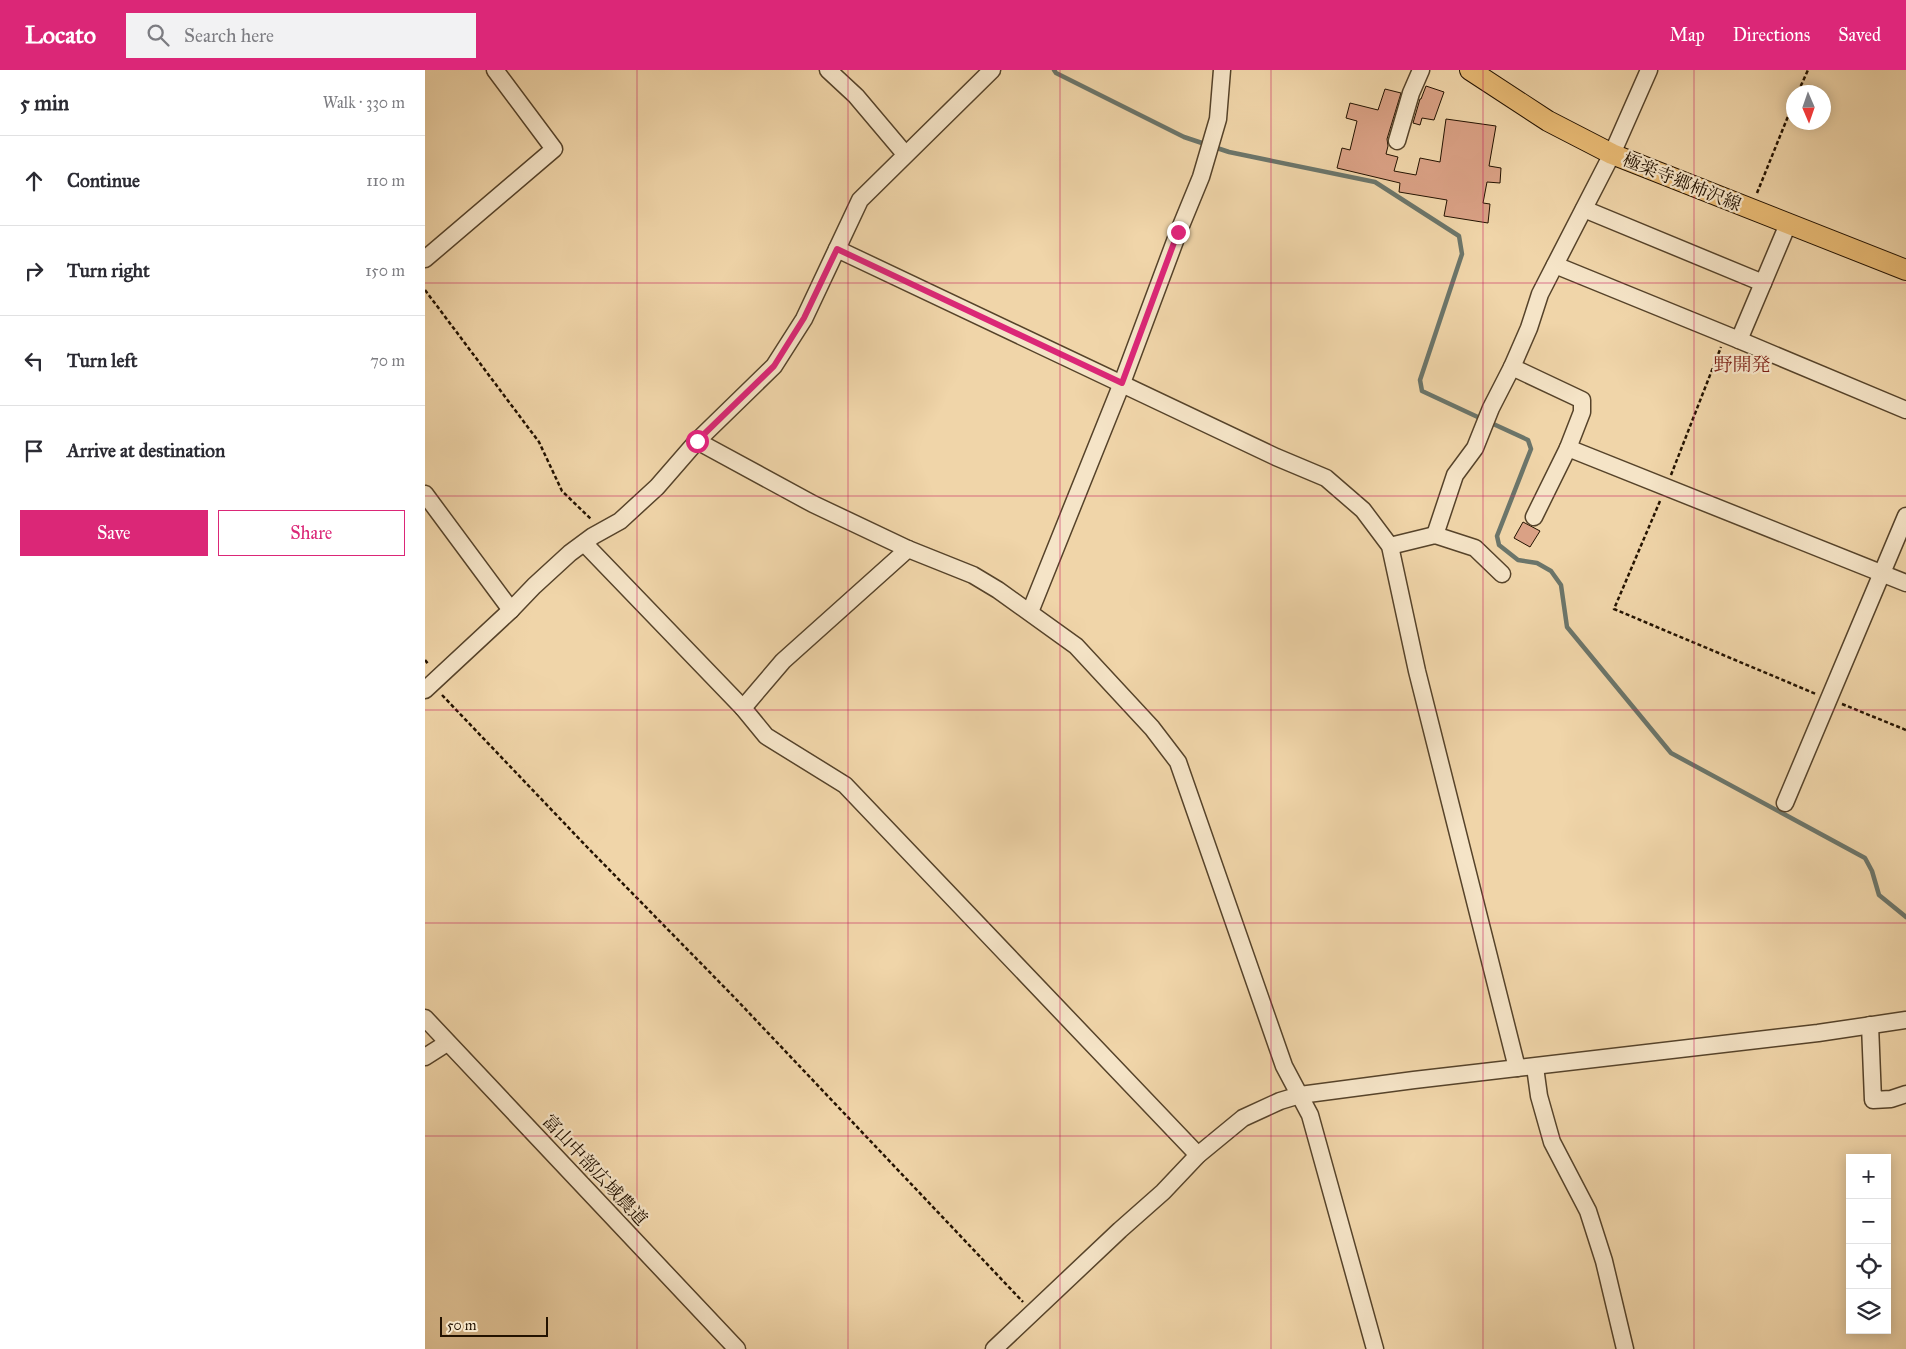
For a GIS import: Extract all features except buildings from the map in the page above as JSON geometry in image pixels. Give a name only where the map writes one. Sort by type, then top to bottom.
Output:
[{"type":"main road","name":"極楽寺郷柿沢線","points":[[1470,70],[1548,121],[1612,154],[1906,270]]},
{"type":"street","points":[[425,259],[555,149],[495,70]]},
{"type":"street","points":[[828,70],[856,96],[905,154]]},
{"type":"street","points":[[428,687],[570,553],[620,521],[657,486],[697,441],[774,366],[804,318],[860,200],[992,70]]},
{"type":"street","points":[[1030,612],[1122,383],[1178,232],[1201,177],[1217,119],[1222,70]]},
{"type":"street","points":[[1397,141],[1411,93],[1421,70]]},
{"type":"street","points":[[1435,534],[1455,475],[1475,448],[1491,408],[1529,328],[1540,294],[1612,154],[1649,70]]},
{"type":"street","points":[[1584,209],[1763,283]]},
{"type":"street","points":[[1733,337],[1763,283],[1788,224]]},
{"type":"street","points":[[837,249],[1276,457],[1326,478],[1363,510],[1390,546],[1417,671],[1517,1068]]},
{"type":"street","points":[[1555,265],[1906,410]]},
{"type":"street","points":[[1512,367],[1582,400],[1582,412],[1568,448],[1534,517]]},
{"type":"street","points":[[697,441],[813,504],[908,549],[973,574],[1030,612],[1076,646],[1152,728],[1178,762],[1284,1066],[1310,1115],[1375,1349]]},
{"type":"street","points":[[1568,448],[1906,583]]},
{"type":"street","points":[[425,494],[511,610]]},
{"type":"street","points":[[1785,803],[1906,516]]},
{"type":"street","points":[[1390,546],[1435,534],[1475,548],[1502,574]]},
{"type":"street","points":[[584,543],[743,708],[766,736],[845,786],[1198,1155]]},
{"type":"street","points":[[743,708],[783,661],[908,549]]},
{"type":"street","name":"富山中部広域農道","points":[[425,1018],[737,1349]]},
{"type":"street","points":[[994,1349],[1163,1192],[1198,1155],[1243,1118],[1280,1101],[1300,1095],[1906,1020]]},
{"type":"street","points":[[1869,1025],[1873,1100],[1891,1099],[1906,1094]]},
{"type":"street","points":[[425,1057],[447,1043]]},
{"type":"street","points":[[1535,1067],[1539,1096],[1552,1142],[1588,1212],[1604,1260],[1625,1349]]},
{"type":"path","points":[[1801,85],[1808,70]]},
{"type":"path","points":[[1750,209],[1786,121]]},
{"type":"path","points":[[425,290],[539,442],[562,491],[601,532]]},
{"type":"path","points":[[1733,337],[1614,609],[1906,730]]},
{"type":"path","points":[[428,687],[733,996],[1032,1312]]},
{"type":"waterway","points":[[1054,70],[1056,73],[1184,137],[1229,152],[1375,182],[1459,236],[1462,254],[1420,380],[1422,391],[1482,419]]},
{"type":"waterway","points":[[1489,422],[1528,440],[1531,449],[1497,536],[1499,545],[1518,560],[1537,563],[1551,571],[1561,585],[1567,627],[1671,753],[1865,858],[1872,871],[1879,895],[1906,917]]},
{"type":"district","name":"野開発","points":[[1742,364]]},
{"type":"route","points":[[697,441],[774,366],[804,318],[837,249],[1122,383],[1178,232]]}]
